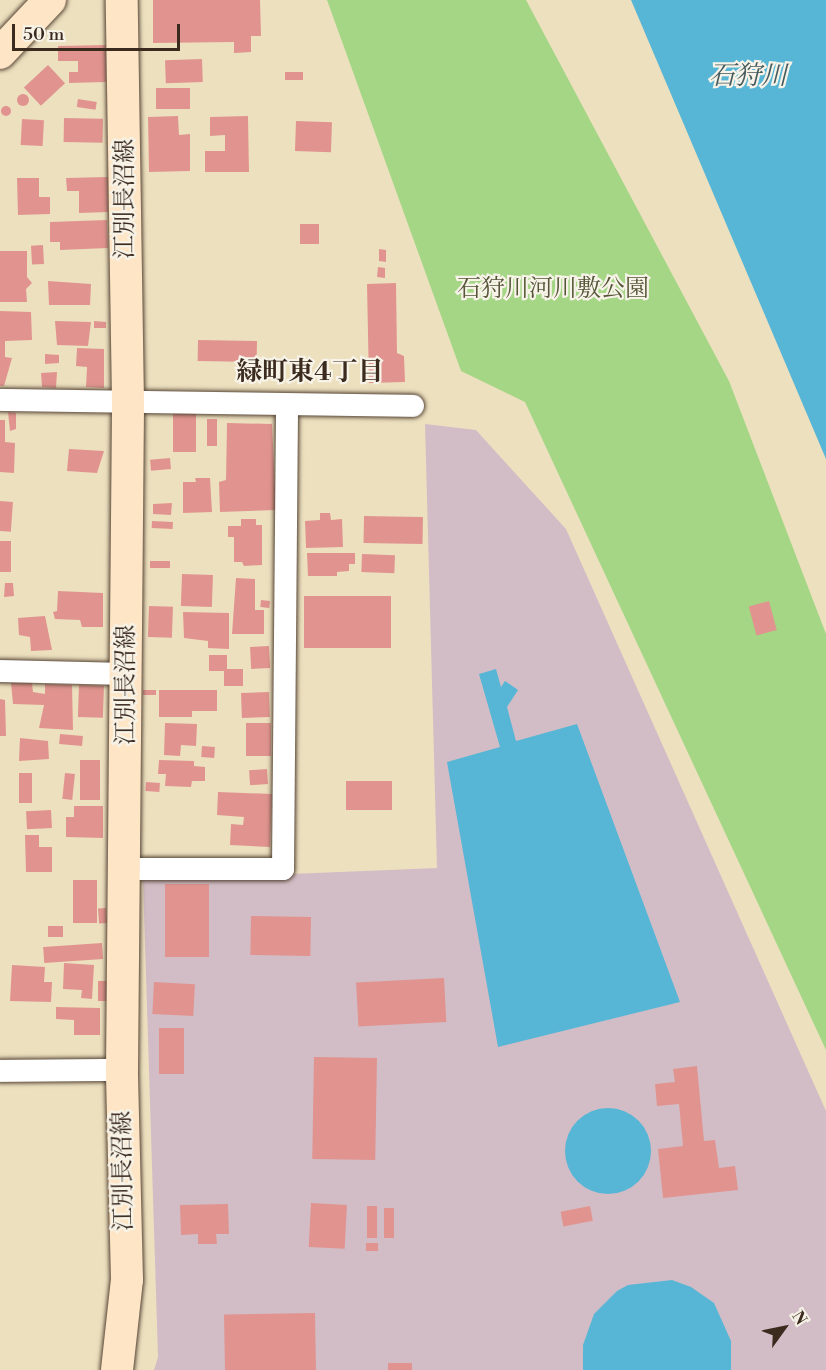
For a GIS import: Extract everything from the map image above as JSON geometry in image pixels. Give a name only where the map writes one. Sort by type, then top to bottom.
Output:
[{"type":"main road","points":[[0,53],[50,0]]},
{"type":"main road","name":"江別長沼線","points":[[117,1370],[127,1280],[122,1070],[127,869],[128,403],[125,35],[122,0]]},
{"type":"main road","points":[[125,35],[129,0]]},
{"type":"street","points":[[0,400],[413,406]]},
{"type":"street","points":[[127,869],[283,869],[288,405]]},
{"type":"street","points":[[0,671],[127,674]]},
{"type":"street","points":[[0,1071],[122,1070]]},
{"type":"shaded area","points":[[425,424],[476,430],[566,529],[826,1111],[826,1370],[154,1370],[158,1357],[143,880],[437,868]]},
{"type":"green space","name":"石狩川河川敷公園","points":[[327,0],[526,0],[729,381],[826,634],[826,1050],[525,402],[461,371]]},
{"type":"water","name":"石狩川","points":[[631,0],[826,0],[826,459]]},
{"type":"water","points":[[496,669],[501,687],[505,681],[518,690],[507,707],[516,741],[577,724],[680,1002],[498,1047],[447,762],[500,747],[479,674]]},
{"type":"water","points":[[600,1108],[616,1108],[639,1120],[648,1134],[651,1151],[648,1168],[639,1182],[616,1194],[600,1194],[584,1187],[572,1175],[565,1159],[565,1143],[572,1127],[584,1115]]},
{"type":"water","points":[[672,1280],[691,1287],[714,1303],[731,1341],[731,1370],[583,1370],[583,1345],[594,1314],[617,1291],[628,1285]]},
{"type":"building","points":[[153,0],[260,0],[261,36],[251,36],[251,52],[234,53],[234,42],[153,43]]},
{"type":"building","points":[[106,45],[106,82],[69,83],[69,72],[78,72],[78,61],[58,61],[58,46]]},
{"type":"building","points":[[202,59],[203,82],[166,83],[165,60]]},
{"type":"building","points":[[48,65],[65,83],[41,106],[24,88]]},
{"type":"building","points":[[285,72],[303,72],[303,80],[285,80]]},
{"type":"building","points":[[156,88],[190,88],[190,109],[156,109]]},
{"type":"building","points":[[25,94],[29,100],[25,106],[21,106],[17,98]]},
{"type":"building","points":[[78,99],[97,102],[96,110],[77,107]]},
{"type":"building","points":[[6,106],[10,107],[10,115],[6,116],[2,115],[1,111],[2,107]]},
{"type":"building","points":[[178,116],[179,135],[190,134],[190,171],[149,172],[148,117]]},
{"type":"building","points":[[248,116],[249,172],[205,172],[205,151],[225,151],[225,135],[210,136],[210,117]]},
{"type":"building","points":[[64,118],[103,119],[103,143],[64,142]]},
{"type":"building","points":[[22,119],[44,120],[43,146],[21,145]]},
{"type":"building","points":[[296,121],[332,122],[331,152],[295,151]]},
{"type":"building","points":[[108,177],[108,212],[79,213],[79,191],[67,191],[66,178]]},
{"type":"building","points":[[17,178],[39,178],[39,197],[50,197],[50,214],[18,215]]},
{"type":"building","points":[[107,220],[108,248],[60,250],[60,242],[50,242],[50,222]]},
{"type":"building","points":[[300,224],[319,224],[319,244],[300,244]]},
{"type":"building","points":[[43,245],[44,264],[32,265],[31,246]]},
{"type":"building","points":[[379,249],[386,250],[386,262],[379,261]]},
{"type":"building","points":[[0,251],[27,251],[27,277],[32,283],[26,289],[27,302],[0,302]]},
{"type":"building","points":[[378,267],[385,268],[385,278],[377,277]]},
{"type":"building","points":[[48,281],[91,284],[90,305],[49,305]]},
{"type":"building","points":[[396,283],[397,353],[404,356],[405,382],[369,383],[367,284]]},
{"type":"building","points":[[0,311],[31,312],[32,340],[5,341],[5,357],[12,358],[4,386],[0,386]]},
{"type":"building","points":[[55,321],[91,322],[88,346],[57,345]]},
{"type":"building","points":[[94,321],[106,322],[106,328],[94,328]]},
{"type":"building","points":[[198,340],[257,341],[257,362],[198,361]]},
{"type":"building","points":[[77,348],[104,349],[104,388],[86,387],[87,367],[76,366]]},
{"type":"building","points":[[45,354],[59,355],[59,363],[45,364]]},
{"type":"building","points":[[57,372],[56,388],[42,387],[41,373]]},
{"type":"building","points":[[8,412],[16,413],[16,429],[10,431]]},
{"type":"building","points":[[173,413],[196,413],[196,452],[173,452]]},
{"type":"building","points":[[207,419],[217,419],[217,446],[207,446]]},
{"type":"building","points":[[0,420],[5,420],[5,442],[15,443],[14,473],[0,472]]},
{"type":"building","points":[[227,423],[272,424],[276,510],[220,512],[219,482],[226,480]]},
{"type":"building","points":[[69,449],[104,451],[97,473],[67,471]]},
{"type":"building","points":[[170,458],[171,469],[151,471],[150,460]]},
{"type":"building","points":[[195,478],[210,478],[212,512],[183,513],[183,482],[196,482]]},
{"type":"building","points":[[0,501],[13,502],[11,532],[0,531]]},
{"type":"building","points":[[172,503],[171,515],[153,514],[153,504]]},
{"type":"building","points":[[320,513],[330,513],[331,520],[342,519],[343,547],[306,548],[305,521],[320,520]]},
{"type":"building","points":[[364,516],[423,517],[423,544],[364,543]]},
{"type":"building","points":[[241,519],[256,519],[256,525],[262,525],[262,565],[244,566],[242,562],[234,562],[234,537],[228,537],[228,526],[241,526]]},
{"type":"building","points":[[152,521],[173,522],[173,529],[152,528]]},
{"type":"building","points":[[0,541],[11,541],[11,572],[0,572]]},
{"type":"building","points":[[307,553],[355,553],[355,564],[349,564],[349,571],[337,572],[337,576],[308,576]]},
{"type":"building","points":[[362,554],[395,555],[394,573],[361,572]]},
{"type":"building","points":[[150,561],[170,561],[170,568],[150,568]]},
{"type":"building","points":[[182,574],[213,575],[212,607],[181,606]]},
{"type":"building","points":[[236,578],[255,579],[255,610],[264,610],[264,634],[232,634]]},
{"type":"building","points":[[5,583],[13,583],[14,596],[4,597]]},
{"type":"building","points":[[58,591],[103,593],[103,627],[82,627],[80,620],[55,619],[53,612],[57,611]]},
{"type":"building","points":[[304,596],[391,596],[391,648],[304,648]]},
{"type":"building","points":[[261,600],[270,601],[269,608],[260,607]]},
{"type":"building","points":[[769,601],[777,630],[756,635],[749,606]]},
{"type":"building","points":[[149,606],[173,607],[172,638],[148,637]]},
{"type":"building","points":[[183,612],[229,613],[229,649],[208,648],[208,641],[184,638]]},
{"type":"building","points":[[45,616],[52,650],[31,651],[30,637],[19,635],[18,618]]},
{"type":"building","points":[[269,646],[270,668],[251,669],[250,647]]},
{"type":"building","points":[[209,655],[227,655],[227,669],[243,669],[243,686],[224,686],[224,671],[209,671]]},
{"type":"building","points":[[11,683],[32,683],[33,692],[45,694],[45,684],[72,685],[73,730],[39,728],[44,705],[13,704]]},
{"type":"building","points":[[79,685],[104,686],[103,718],[78,717]]},
{"type":"building","points":[[143,690],[156,690],[156,695],[143,695]]},
{"type":"building","points":[[159,690],[217,690],[217,711],[192,711],[192,717],[159,717]]},
{"type":"building","points":[[269,692],[270,717],[242,718],[241,693]]},
{"type":"building","points":[[0,699],[5,700],[6,736],[0,736]]},
{"type":"building","points":[[165,723],[197,724],[196,746],[181,745],[180,756],[164,755]]},
{"type":"building","points":[[246,723],[271,723],[271,756],[246,756]]},
{"type":"building","points":[[60,734],[83,736],[82,746],[59,744]]},
{"type":"building","points":[[20,738],[48,741],[49,759],[19,761]]},
{"type":"building","points":[[202,746],[215,747],[214,758],[201,757]]},
{"type":"building","points":[[80,760],[100,760],[100,800],[80,800]]},
{"type":"building","points":[[159,760],[194,761],[194,766],[205,767],[205,781],[192,781],[191,787],[165,786],[166,774],[158,774]]},
{"type":"building","points":[[267,769],[268,784],[250,785],[249,770]]},
{"type":"building","points":[[19,773],[32,773],[32,803],[19,803]]},
{"type":"building","points":[[65,773],[75,774],[72,800],[62,799]]},
{"type":"building","points":[[346,781],[392,781],[392,810],[346,810]]},
{"type":"building","points":[[146,782],[160,783],[159,792],[145,791]]},
{"type":"building","points":[[218,792],[272,794],[270,847],[230,845],[231,824],[243,825],[244,817],[217,815]]},
{"type":"building","points":[[74,806],[103,806],[103,838],[66,837],[66,817],[74,817]]},
{"type":"building","points":[[51,810],[52,828],[27,829],[26,811]]},
{"type":"building","points":[[25,835],[39,835],[39,847],[52,847],[52,872],[26,872]]},
{"type":"building","points":[[73,880],[97,880],[97,923],[73,923]]},
{"type":"building","points":[[165,884],[209,884],[209,957],[165,957]]},
{"type":"building","points":[[106,908],[107,923],[99,924],[98,909]]},
{"type":"building","points":[[251,916],[311,917],[310,956],[250,955]]},
{"type":"building","points":[[48,926],[63,926],[63,937],[48,937]]},
{"type":"building","points":[[102,943],[103,959],[44,963],[43,947]]},
{"type":"building","points":[[64,963],[94,965],[92,999],[81,998],[82,990],[63,989]]},
{"type":"building","points":[[12,965],[45,967],[44,982],[52,982],[51,1002],[10,1001]]},
{"type":"building","points":[[444,978],[446,1022],[358,1027],[356,983]]},
{"type":"building","points":[[98,981],[107,981],[107,1001],[98,1001]]},
{"type":"building","points":[[154,982],[195,984],[193,1016],[152,1014]]},
{"type":"building","points":[[56,1007],[100,1008],[100,1035],[74,1035],[74,1020],[56,1019]]},
{"type":"building","points":[[159,1028],[184,1028],[184,1074],[159,1074]]},
{"type":"building","points":[[314,1057],[377,1058],[375,1160],[312,1159]]},
{"type":"building","points":[[697,1066],[704,1141],[715,1140],[719,1168],[735,1166],[738,1190],[663,1198],[658,1149],[683,1146],[679,1104],[657,1106],[655,1084],[675,1082],[673,1069]]},
{"type":"building","points":[[311,1203],[347,1205],[345,1249],[309,1247]]},
{"type":"building","points":[[228,1204],[229,1234],[216,1234],[217,1244],[198,1244],[198,1234],[181,1235],[180,1205]]},
{"type":"building","points":[[367,1206],[377,1206],[377,1238],[367,1238]]},
{"type":"building","points":[[590,1206],[593,1221],[563,1226],[561,1212]]},
{"type":"building","points":[[384,1208],[394,1208],[394,1238],[384,1238]]},
{"type":"building","points":[[366,1243],[378,1243],[378,1251],[366,1251]]},
{"type":"building","points":[[315,1313],[316,1370],[225,1370],[224,1315]]},
{"type":"building","points":[[388,1363],[412,1363],[412,1370],[388,1370]]},
{"type":"district","name":"緑町東4丁目","points":[[310,373]]}]
